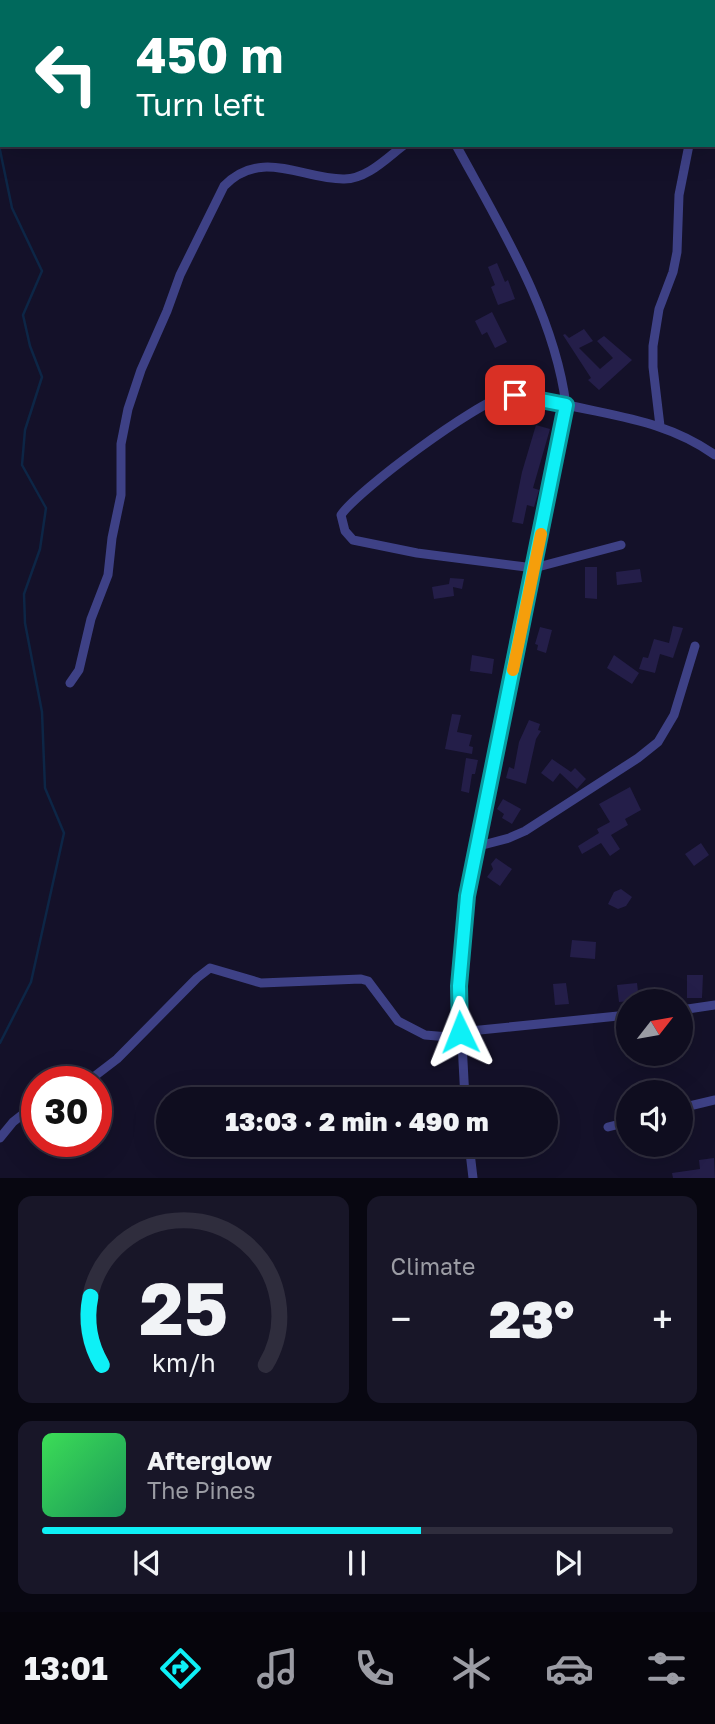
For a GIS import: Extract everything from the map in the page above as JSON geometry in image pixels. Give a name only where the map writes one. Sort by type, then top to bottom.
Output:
[{"type":"street","points":[[70,683],[79,670],[90,619],[108,575],[121,495],[121,444],[128,409],[180,275],[224,186],[236,176],[253,168],[271,166],[344,180],[361,176],[401,147]]},
{"type":"street","points":[[457,147],[523,272],[555,354],[566,405],[467,896],[459,986],[464,1087]]},
{"type":"street","points":[[660,426],[653,346],[659,309],[673,272],[677,252],[680,195],[689,147]]},
{"type":"street","points":[[621,544],[534,568],[417,553],[353,540],[345,531],[341,515],[346,507],[388,473],[485,404],[505,396],[515,395],[617,414],[660,426],[715,455]]},
{"type":"street","points":[[479,846],[525,831],[638,758],[658,742],[674,715],[695,646]]},
{"type":"street","points":[[108,1066],[209,968],[261,983],[361,979],[368,981],[398,1021],[425,1035],[461,1035],[616,1016]]},
{"type":"street","points":[[693,1008],[715,1005]]},
{"type":"street","points":[[693,1105],[715,1100]]},
{"type":"street","points":[[0,1138],[21,1116]]},
{"type":"street","points":[[608,1127],[616,1125]]},
{"type":"street","points":[[471,1157],[473,1178]]},
{"type":"building","points":[[497,263],[505,282],[508,280],[515,299],[498,305],[491,287],[495,285],[488,267]]},
{"type":"building","points":[[492,312],[507,342],[495,348],[487,332],[482,335],[475,321]]},
{"type":"building","points":[[584,329],[593,341],[579,348],[600,369],[613,358],[597,341],[604,336],[632,360],[599,390],[588,380],[591,378],[563,335],[569,338]]},
{"type":"building","points":[[536,425],[550,429],[533,488],[539,490],[534,507],[527,505],[523,524],[512,522],[522,472]]},
{"type":"building","points":[[585,567],[597,567],[597,599],[585,598]]},
{"type":"building","points":[[640,569],[642,582],[617,585],[616,572]]},
{"type":"building","points":[[450,578],[464,579],[462,589],[453,587],[454,596],[434,599],[432,587],[449,584]]},
{"type":"building","points":[[673,626],[683,628],[673,658],[660,654],[655,673],[639,669],[643,657],[648,658],[654,639],[669,643]]},
{"type":"building","points":[[540,627],[552,630],[546,653],[537,650],[538,645],[535,644]]},
{"type":"building","points":[[472,655],[494,659],[492,674],[470,671]]},
{"type":"building","points":[[614,655],[639,673],[632,684],[607,668]]},
{"type":"building","points":[[452,714],[461,715],[457,732],[472,735],[469,746],[473,747],[472,754],[445,749]]},
{"type":"building","points":[[529,720],[540,724],[538,730],[541,731],[536,739],[526,784],[506,778],[509,767],[514,769],[519,742]]},
{"type":"building","points":[[466,758],[478,760],[475,774],[472,774],[469,793],[461,791]]},
{"type":"building","points":[[552,759],[571,772],[575,768],[586,779],[577,789],[560,773],[553,782],[541,773]]},
{"type":"building","points":[[630,787],[641,810],[625,819],[628,825],[611,835],[620,849],[610,856],[601,843],[582,854],[578,846],[599,833],[597,829],[610,822],[599,804]]},
{"type":"building","points":[[503,799],[521,809],[512,824],[502,818],[504,814],[497,809]]},
{"type":"building","points":[[701,843],[709,855],[694,866],[685,854]]},
{"type":"building","points":[[496,858],[512,869],[500,886],[487,877]]},
{"type":"building","points":[[621,889],[632,897],[626,906],[618,909],[608,904],[614,892]]},
{"type":"building","points":[[572,940],[596,942],[595,959],[570,957]]},
{"type":"building","points":[[687,975],[703,975],[702,998],[693,998],[693,989],[687,989]]},
{"type":"building","points":[[566,983],[569,1004],[555,1005],[553,984]]},
{"type":"building","points":[[637,983],[638,989],[617,989],[617,985]]},
{"type":"building","points":[[714,1158],[715,1178],[673,1178],[672,1173],[700,1169],[699,1160]]},
{"type":"waterway","points":[[0,150],[12,208],[42,271],[23,315],[30,346],[42,377],[25,430],[22,465],[46,508],[40,549],[24,594],[25,623],[42,712],[45,788],[64,833],[31,982],[0,1043]]},
{"type":"slow traffic","points":[[513,670],[541,534]]},
{"type":"route","points":[[460,1032],[459,986],[467,896],[566,405],[515,395]]}]
